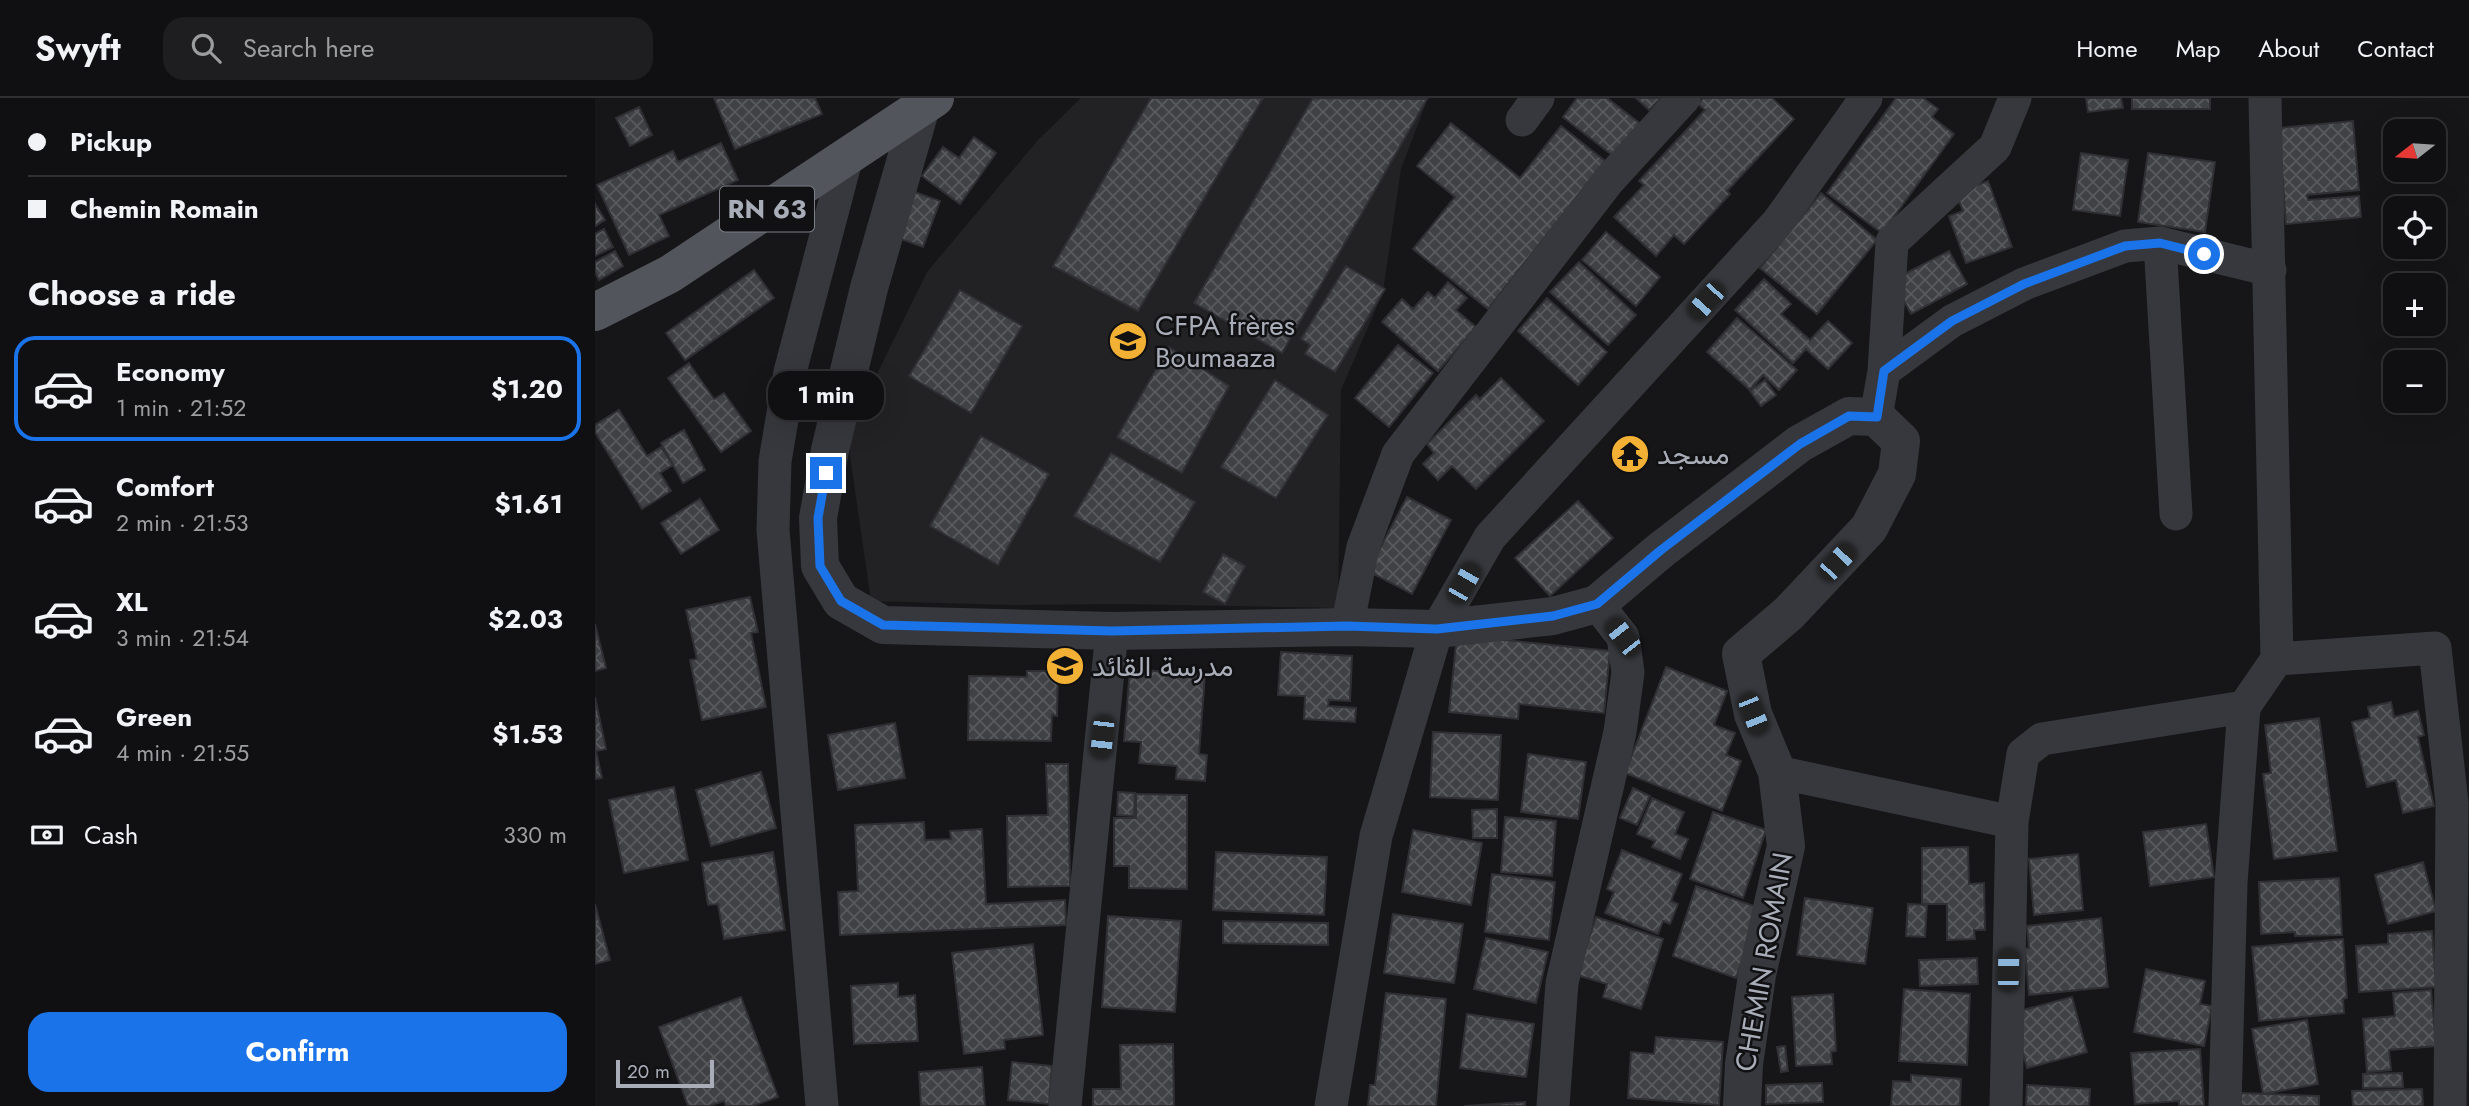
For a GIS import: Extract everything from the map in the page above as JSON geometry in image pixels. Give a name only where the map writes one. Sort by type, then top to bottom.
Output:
[{"type":"main road","name":"RN 63","points":[[595,312],[670,274],[928,103]]},
{"type":"street","points":[[1347,626],[1363,547],[1398,454],[1609,180],[1684,98]]},
{"type":"street","points":[[1331,1106],[1376,836],[1437,629],[1490,537],[1778,222],[1866,98]]},
{"type":"street","points":[[928,103],[869,288],[830,450],[818,518],[820,566],[841,601],[883,625],[1112,631],[1347,626],[1437,629],[1553,616],[1597,604],[1661,550],[1800,444],[1849,416],[1877,417],[1884,371],[1892,242],[1995,147],[2015,98]]},
{"type":"street","points":[[2225,1106],[2231,883],[2244,707],[2277,659],[2265,98]]},
{"type":"street","points":[[822,1106],[773,530],[775,461],[790,372],[847,156]]},
{"type":"street","points":[[1884,371],[1952,321],[2024,284],[2125,246],[2160,243],[2270,270]]},
{"type":"street","points":[[2160,243],[2176,514]]},
{"type":"street","name":"CHEMIN ROMAIN","points":[[1742,1106],[1744,1064],[1757,975],[1786,846],[1777,772],[1753,714],[1741,654],[1789,613],[1869,528],[1897,474],[1901,441],[1877,417]]},
{"type":"street","points":[[1553,1106],[1562,983],[1620,732],[1628,672],[1623,637],[1597,604]]},
{"type":"street","points":[[1065,1106],[1112,631]]},
{"type":"street","points":[[2277,659],[2435,648],[2452,803],[2450,1106]]},
{"type":"street","points":[[2006,1106],[2012,822],[2023,754],[2042,738],[2244,707]]},
{"type":"street","points":[[1777,772],[2012,822]]},
{"type":"shaded area","name":"CFPA frères Boumaaza","points":[[1081,98],[1428,98],[1401,169],[1383,292],[1341,390],[1338,608],[871,601],[847,435],[927,272],[1038,140]]},
{"type":"building","points":[[714,98],[815,98],[822,114],[735,149]]},
{"type":"building","points":[[1151,98],[1263,98],[1138,311],[1053,266]]},
{"type":"building","points":[[1313,98],[1427,99],[1282,353],[1194,303]]},
{"type":"building","points":[[1577,98],[1607,98],[1642,125],[1616,158],[1563,117]]},
{"type":"building","points":[[1636,98],[1661,98],[1649,110]]},
{"type":"building","points":[[1703,98],[1772,98],[1794,119],[1727,191],[1730,194],[1684,244],[1674,235],[1656,256],[1614,217],[1644,185],[1639,181],[1705,110],[1698,104]]},
{"type":"building","points":[[1896,98],[1923,98],[1938,109],[1932,117],[1954,134],[1882,233],[1827,193]]},
{"type":"building","points":[[2086,98],[2121,98],[2123,108],[2088,112]]},
{"type":"building","points":[[2132,98],[2210,98],[2210,109],[2132,109]]},
{"type":"building","points":[[639,107],[652,135],[630,146],[616,118]]},
{"type":"building","points":[[2353,121],[2359,190],[2307,195],[2308,200],[2359,196],[2361,217],[2286,224],[2279,128]]},
{"type":"building","points":[[1451,123],[1520,178],[1561,126],[1605,161],[1488,309],[1413,249],[1455,197],[1417,166]]},
{"type":"building","points":[[974,137],[996,153],[960,204],[922,176],[943,147],[959,158]]},
{"type":"building","points":[[721,143],[738,180],[659,215],[669,236],[629,255],[597,185],[673,151],[678,162]]},
{"type":"building","points":[[2081,153],[2128,160],[2120,216],[2073,210]]},
{"type":"building","points":[[2148,153],[2215,162],[2205,232],[2138,222]]},
{"type":"building","points":[[1988,181],[2012,247],[1966,263],[1949,216],[1963,211],[1956,193]]},
{"type":"building","points":[[906,189],[940,201],[923,247],[890,235]]},
{"type":"building","points":[[1821,193],[1877,240],[1817,314],[1760,268]]},
{"type":"building","points":[[595,204],[605,220],[595,226]]},
{"type":"building","points":[[604,229],[613,247],[595,256],[595,234]]},
{"type":"building","points":[[1606,232],[1660,277],[1636,306],[1582,260]]},
{"type":"building","points":[[615,251],[623,266],[599,280],[595,272],[595,262]]},
{"type":"building","points":[[1949,251],[1967,284],[1911,314],[1893,280]]},
{"type":"building","points":[[1579,262],[1636,315],[1608,345],[1550,292]]},
{"type":"building","points":[[1346,266],[1385,289],[1335,372],[1305,354],[1310,345],[1301,339]]},
{"type":"building","points":[[754,270],[774,298],[685,360],[666,333]]},
{"type":"building","points":[[1764,279],[1791,304],[1781,314],[1810,340],[1828,321],[1852,343],[1828,369],[1806,349],[1793,363],[1735,310]]},
{"type":"building","points":[[1448,282],[1467,298],[1456,310],[1476,327],[1438,371],[1382,322],[1402,299],[1413,309],[1428,292],[1435,298]]},
{"type":"building","points":[[960,290],[1022,326],[971,413],[909,376]]},
{"type":"building","points":[[1547,298],[1607,352],[1578,385],[1518,331]]},
{"type":"building","points":[[1737,318],[1797,370],[1779,390],[1763,375],[1750,390],[1707,352]]},
{"type":"building","points":[[1398,345],[1433,373],[1389,427],[1355,398]]},
{"type":"building","points":[[1169,347],[1229,386],[1182,473],[1117,437]]},
{"type":"building","points":[[689,363],[714,399],[724,393],[751,431],[721,452],[668,378]]},
{"type":"building","points":[[1501,378],[1544,421],[1476,489],[1452,466],[1438,480],[1423,464],[1434,453],[1427,444],[1476,395],[1480,399]]},
{"type":"building","points":[[1275,380],[1328,415],[1276,498],[1221,467]]},
{"type":"building","points":[[1765,380],[1776,395],[1761,406],[1750,391]]},
{"type":"building","points":[[619,410],[647,456],[661,447],[673,465],[660,473],[671,491],[642,509],[595,432],[595,425]]},
{"type":"building","points":[[684,430],[705,470],[683,483],[661,443]]},
{"type":"building","points":[[981,436],[1049,474],[998,565],[930,526]]},
{"type":"building","points":[[1111,453],[1195,502],[1160,562],[1074,516]]},
{"type":"building","points":[[1407,497],[1451,520],[1412,594],[1368,571]]},
{"type":"building","points":[[700,499],[719,530],[681,554],[661,523]]},
{"type":"building","points":[[1578,501],[1613,538],[1550,596],[1515,558]]},
{"type":"building","points":[[1223,554],[1245,566],[1225,604],[1203,592]]},
{"type":"building","points":[[750,597],[758,632],[751,633],[766,707],[702,720],[690,660],[697,659],[686,610]]},
{"type":"building","points":[[595,624],[606,668],[595,671]]},
{"type":"building","points":[[1457,635],[1610,651],[1604,713],[1519,704],[1518,719],[1449,712]]},
{"type":"building","points":[[1281,652],[1352,656],[1350,701],[1329,700],[1328,706],[1356,708],[1355,722],[1304,719],[1305,696],[1278,695]]},
{"type":"building","points":[[1666,667],[1727,691],[1714,725],[1735,733],[1726,755],[1741,761],[1722,811],[1625,773]]},
{"type":"building","points":[[1130,669],[1205,675],[1199,754],[1207,755],[1205,781],[1176,779],[1177,766],[1139,763],[1141,742],[1124,741]]},
{"type":"building","points":[[1027,671],[1058,671],[1057,716],[1052,715],[1051,741],[968,740],[969,676],[1027,677]]},
{"type":"building","points":[[595,697],[606,749],[596,751],[602,778],[595,779]]},
{"type":"building","points":[[2391,702],[2394,717],[2418,711],[2424,735],[2418,737],[2434,806],[2403,813],[2396,780],[2367,787],[2352,722],[2370,718],[2368,707]]},
{"type":"building","points":[[2319,718],[2337,851],[2274,859],[2263,774],[2271,773],[2265,725]]},
{"type":"building","points":[[895,723],[905,778],[838,790],[828,735]]},
{"type":"building","points":[[1433,732],[1501,735],[1498,800],[1430,797]]},
{"type":"building","points":[[1528,754],[1586,762],[1578,819],[1521,812]]},
{"type":"building","points":[[1046,764],[1068,764],[1070,886],[1008,887],[1007,816],[1048,815]]},
{"type":"building","points":[[761,772],[776,828],[711,846],[696,790]]},
{"type":"building","points":[[674,787],[688,860],[624,873],[609,800]]},
{"type":"building","points":[[1633,788],[1650,796],[1637,825],[1620,818]]},
{"type":"building","points":[[1118,792],[1135,793],[1134,816],[1117,815]]},
{"type":"building","points":[[1136,794],[1187,795],[1187,889],[1129,888],[1129,866],[1114,866],[1114,818],[1136,818]]},
{"type":"building","points":[[1652,798],[1684,812],[1675,834],[1688,839],[1680,859],[1652,847],[1655,841],[1637,834]]},
{"type":"building","points":[[1497,809],[1497,838],[1473,838],[1472,810]]},
{"type":"building","points":[[1713,812],[1766,830],[1743,898],[1690,879]]},
{"type":"building","points":[[1505,817],[1556,821],[1552,876],[1501,872]]},
{"type":"building","points":[[924,822],[925,840],[951,839],[950,831],[982,829],[986,904],[1065,900],[1066,925],[840,935],[838,892],[858,891],[855,825]]},
{"type":"building","points":[[2206,824],[2214,877],[2150,886],[2143,832]]},
{"type":"building","points":[[1413,830],[1482,843],[1471,905],[1402,892]]},
{"type":"building","points":[[1968,847],[1969,884],[1984,883],[1985,930],[1974,930],[1975,939],[1947,940],[1947,904],[1922,904],[1922,848]]},
{"type":"building","points":[[1622,850],[1682,874],[1671,901],[1678,904],[1670,924],[1663,921],[1658,934],[1605,913],[1614,892],[1607,889]]},
{"type":"building","points":[[773,852],[785,930],[724,939],[718,904],[708,905],[702,863]]},
{"type":"building","points":[[1216,852],[1327,857],[1324,915],[1213,910]]},
{"type":"building","points":[[2078,854],[2083,910],[2034,915],[2029,859]]},
{"type":"building","points":[[2423,862],[2436,911],[2388,924],[2375,875]]},
{"type":"building","points":[[1492,874],[1555,882],[1549,940],[1485,932]]},
{"type":"building","points":[[2339,878],[2342,935],[2295,936],[2295,932],[2261,934],[2259,882]]},
{"type":"building","points":[[1696,886],[1760,908],[1736,978],[1673,956]]},
{"type":"building","points":[[1805,898],[1873,908],[1865,964],[1797,955]]},
{"type":"building","points":[[595,904],[610,960],[595,964]]},
{"type":"building","points":[[1908,904],[1927,905],[1925,937],[1906,936]]},
{"type":"building","points":[[1393,914],[1463,924],[1454,983],[1384,973]]},
{"type":"building","points":[[1108,916],[1181,921],[1175,1012],[1102,1007]]},
{"type":"building","points":[[1596,917],[1663,939],[1641,1009],[1603,997],[1607,984],[1577,975]]},
{"type":"building","points":[[2101,918],[2108,987],[2029,995],[2025,949],[2029,948],[2027,926]]},
{"type":"building","points":[[1223,921],[1328,923],[1328,945],[1223,943]]},
{"type":"building","points":[[2432,931],[2436,987],[2359,992],[2356,946],[2388,944],[2388,934]]},
{"type":"building","points":[[1486,938],[1548,952],[1536,1003],[1474,989]]},
{"type":"building","points":[[2343,939],[2347,998],[2343,999],[2344,1013],[2259,1021],[2252,947]]},
{"type":"building","points":[[1033,944],[1043,1035],[1004,1040],[1005,1049],[964,1054],[952,953]]},
{"type":"building","points":[[1977,958],[1978,984],[1920,986],[1919,960]]},
{"type":"building","points":[[2146,969],[2205,981],[2200,1004],[2212,1006],[2204,1046],[2134,1032]]},
{"type":"building","points":[[898,983],[898,997],[915,995],[918,1041],[854,1044],[851,986]]},
{"type":"building","points":[[1904,989],[1970,994],[1967,1065],[1899,1061]]},
{"type":"building","points":[[2431,990],[2436,1046],[2389,1050],[2391,1070],[2367,1072],[2363,1019],[2395,1016],[2393,993]]},
{"type":"building","points":[[1386,993],[1446,999],[1436,1106],[1368,1106],[1370,1085],[1375,1085]]},
{"type":"building","points":[[1833,994],[1836,1051],[1831,1052],[1832,1064],[1796,1066],[1792,997]]},
{"type":"building","points":[[741,997],[778,1097],[753,1106],[726,1106],[724,1101],[709,1106],[688,1106],[659,1027]]},
{"type":"building","points":[[2072,997],[2087,1052],[2027,1068],[2012,1013]]},
{"type":"building","points":[[1467,1014],[1534,1024],[1526,1077],[1460,1068]]},
{"type":"building","points":[[2307,1020],[2318,1084],[2263,1094],[2252,1029]]},
{"type":"building","points":[[1656,1037],[1723,1042],[1719,1105],[1628,1098],[1631,1052],[1654,1054]]},
{"type":"building","points":[[1173,1044],[1174,1106],[1093,1106],[1093,1089],[1121,1089],[1120,1045]]},
{"type":"building","points":[[1785,1046],[1788,1071],[1781,1072],[1777,1047]]},
{"type":"building","points":[[2200,1049],[2204,1106],[2179,1106],[2179,1101],[2135,1104],[2131,1053]]},
{"type":"building","points":[[1012,1062],[1052,1066],[1049,1104],[1008,1100]]},
{"type":"building","points":[[982,1067],[985,1106],[921,1106],[919,1072]]},
{"type":"building","points":[[2402,1073],[2403,1087],[2363,1088],[2363,1074]]},
{"type":"building","points":[[1911,1075],[1961,1079],[1960,1106],[1891,1106],[1893,1081],[1911,1082]]},
{"type":"building","points":[[1822,1083],[1823,1102],[1766,1104],[1766,1085]]},
{"type":"building","points":[[2027,1085],[2090,1089],[2089,1106],[2026,1106]]},
{"type":"building","points":[[2422,1089],[2423,1106],[2353,1106],[2352,1091]]},
{"type":"building","points":[[2241,1093],[2319,1096],[2319,1106],[2241,1106]]},
{"type":"building","points":[[1525,1102],[1525,1106],[1464,1106]]},
{"type":"place","name":"CFPA frères Boumaaza","points":[[1128,341]]},
{"type":"place","name":"مسجد","points":[[1630,454]]},
{"type":"place","name":"مدرسة القائد","points":[[1065,666]]},
{"type":"route","points":[[826,473],[818,518],[820,566],[841,601],[883,625],[1112,631],[1347,626],[1437,629],[1553,616],[1597,604],[1661,550],[1800,444],[1849,416],[1877,417],[1884,371],[1952,321],[2024,284],[2125,246],[2160,243],[2204,254]]}]
